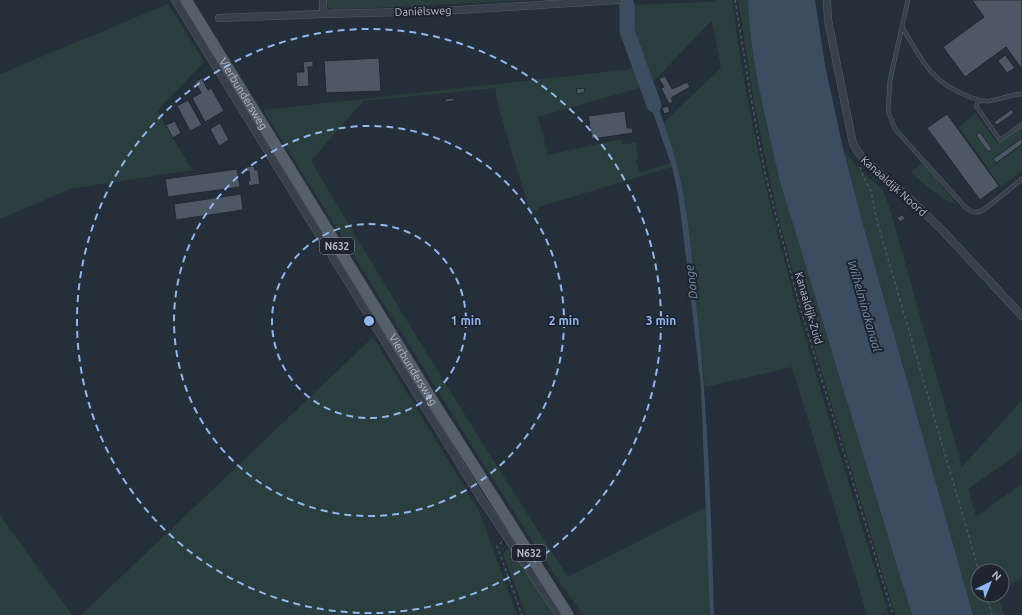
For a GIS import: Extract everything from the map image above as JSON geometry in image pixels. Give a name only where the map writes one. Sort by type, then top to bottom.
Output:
[{"type":"main road","name":"Vierbundersweg","points":[[186,0],[217,60],[485,495],[511,536],[568,615]]},
{"type":"street","name":"Vierbundersweg","points":[[175,0],[217,60]]},
{"type":"street","points":[[323,0],[323,14]]},
{"type":"street","name":"Daniëlsweg","points":[[219,18],[443,11],[618,0]]},
{"type":"street","name":"Kanaaldijk Noord","points":[[827,0],[828,20],[853,144],[862,158],[907,196],[943,231],[1022,316]]},
{"type":"street","name":"Vierbundersweg","points":[[511,536],[559,615]]},
{"type":"lane","points":[[908,0],[890,80],[888,111],[895,129],[966,208],[973,212],[979,212],[985,209],[1022,179]]},
{"type":"lane","points":[[902,27],[929,71],[939,81],[952,90],[973,99],[988,101],[1015,94],[1022,94]]},
{"type":"lane","points":[[979,100],[976,106],[1000,140],[1022,124]]},
{"type":"path","name":"Kanaaldijk-Zuid","points":[[735,0],[752,109],[767,180],[799,304],[893,615]]},
{"type":"path","points":[[859,165],[871,191],[877,221],[977,563]]},
{"type":"path","points":[[511,536],[497,546],[522,615]]},
{"type":"path","points":[[988,603],[992,615]]},
{"type":"green space","points":[[326,0],[529,0],[334,10],[329,9]]},
{"type":"green space","points":[[717,0],[732,0],[744,79],[759,157],[777,234],[820,387],[889,615],[867,615],[792,367],[705,387],[686,217],[679,175],[664,122],[721,68],[712,20],[650,85],[538,117],[548,155],[621,139],[622,145],[636,142],[638,158],[636,161],[640,173],[670,163],[672,167],[538,207],[538,210],[533,211],[529,209],[499,109],[495,88],[363,101],[311,161],[437,370],[568,577],[706,507],[710,615],[583,615],[562,586],[494,481],[263,110],[642,68],[627,26],[626,5],[709,2]]},
{"type":"green space","points":[[738,0],[748,0],[749,22],[755,67],[779,178],[912,615],[895,615],[803,310],[776,208],[755,108]]},
{"type":"green space","points":[[168,4],[204,62],[157,111],[192,170],[70,189],[0,219],[0,74]]},
{"type":"green space","points":[[975,113],[998,142],[1022,125],[1022,171],[1001,187],[959,127]]},
{"type":"green space","points":[[844,150],[858,168],[883,190],[890,209],[962,467],[1022,400],[1022,451],[968,489],[976,516],[1022,484],[1022,578],[1010,585],[1010,563],[970,563],[970,603],[1000,603],[1004,615],[973,615],[861,217]]},
{"type":"green space","points":[[924,163],[957,205],[938,195],[911,172]]},
{"type":"green space","points":[[373,337],[479,511],[517,615],[81,615]]},
{"type":"green space","points":[[0,515],[72,615],[0,615]]},
{"type":"green space","points":[[510,548],[554,615],[526,615],[503,553]]},
{"type":"water","name":"Wilhelminakanaal","points":[[748,0],[815,0],[825,65],[842,144],[861,217],[973,615],[912,615],[779,178],[755,67],[749,22]]},
{"type":"water","points":[[650,85],[666,129],[676,163],[690,238],[706,420],[714,615],[710,615],[701,387],[685,248],[678,194],[672,167],[644,87]]},
{"type":"building","points":[[972,0],[1022,0],[1022,69],[1006,47],[965,77],[943,47],[984,17]]},
{"type":"building","points":[[1005,55],[1015,68],[1007,73],[998,61]]},
{"type":"building","points":[[379,58],[381,91],[326,93],[324,61]]},
{"type":"building","points":[[313,61],[313,67],[308,67],[309,86],[297,87],[296,72],[304,72],[303,62]]},
{"type":"building","points":[[665,76],[672,89],[687,82],[690,87],[671,98],[673,102],[669,104],[661,88],[664,87],[659,79]]},
{"type":"building","points":[[202,78],[208,90],[211,88],[224,111],[205,122],[192,98],[201,93],[195,82]]},
{"type":"building","points":[[584,88],[585,92],[577,94],[576,89]]},
{"type":"building","points":[[454,98],[454,101],[445,102],[445,99]]},
{"type":"building","points":[[188,100],[202,125],[190,131],[177,106]]},
{"type":"building","points":[[668,106],[670,112],[664,114],[662,108]]},
{"type":"building","points":[[1012,109],[1014,113],[997,125],[994,122]]},
{"type":"building","points":[[625,111],[627,128],[632,128],[633,133],[592,139],[590,127],[587,125],[590,125],[588,116]]},
{"type":"building","points":[[947,114],[999,186],[980,200],[927,128]]},
{"type":"building","points":[[175,121],[181,133],[173,138],[166,125]]},
{"type":"building","points":[[220,123],[229,140],[219,146],[210,129]]},
{"type":"building","points":[[980,132],[992,149],[988,152],[976,135]]},
{"type":"building","points":[[1022,138],[1022,144],[996,163],[993,159]]},
{"type":"building","points":[[254,166],[255,170],[258,170],[260,184],[249,186],[249,171],[246,172],[246,167]]},
{"type":"building","points":[[237,169],[240,187],[168,197],[165,179]]},
{"type":"building","points":[[241,194],[243,210],[176,220],[174,204]]},
{"type":"building","points":[[903,215],[905,219],[899,222],[897,217]]},
{"type":"waterway","name":"Donge","points":[[627,5],[627,31],[654,105]]}]
